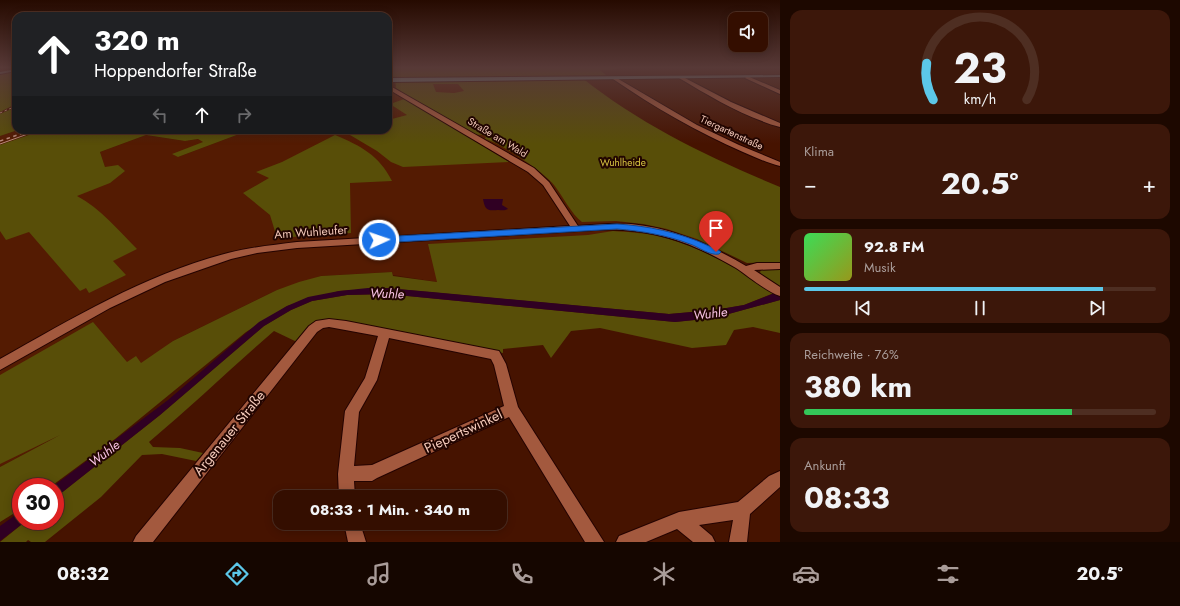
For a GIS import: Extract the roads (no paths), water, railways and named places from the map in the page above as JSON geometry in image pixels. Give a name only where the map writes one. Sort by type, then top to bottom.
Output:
[{"type":"street","name":"Straße am Wald","points":[[403,93],[531,170],[546,184],[576,229]]},
{"type":"street","name":"Tiergartenstraße","points":[[638,93],[717,137],[780,164]]},
{"type":"street","points":[[708,93],[760,119],[780,125]]},
{"type":"street","name":"Am Wuhleufer","points":[[0,365],[149,284],[219,258],[256,250],[297,245],[617,226],[642,228],[670,234],[725,256],[780,292]]},
{"type":"street","points":[[746,269],[762,265],[780,266]]},
{"type":"street","name":"Piepertswinkel","points":[[317,325],[337,323],[495,355],[500,364],[512,409],[372,473],[346,474]]},
{"type":"street","name":"Argenauer Straße","points":[[142,542],[317,325]]},
{"type":"street","points":[[347,490],[346,474],[352,411],[371,380],[385,333]]},
{"type":"street","points":[[512,409],[596,542]]},
{"type":"street","points":[[625,542],[679,520],[742,510],[774,481],[780,479]]},
{"type":"street","points":[[738,542],[742,510]]},
{"type":"street","points":[[679,520],[706,542]]},
{"type":"street","points":[[354,530],[357,542]]},
{"type":"water","points":[[483,199],[503,199],[502,205],[508,209],[489,210],[486,208]]},
{"type":"water","name":"Wuhle","points":[[386,288],[669,314],[715,310],[744,305],[780,291],[780,300],[714,318],[675,322],[387,294],[347,295],[312,301],[291,310],[264,326],[160,415],[64,491],[64,478],[168,400],[259,322],[287,306],[308,297],[339,291]]},
{"type":"water","points":[[12,517],[12,530],[14,530],[0,541],[0,526]]},
{"type":"tram line","points":[[0,144],[28,134]]},
{"type":"railway","points":[[0,113],[12,108]]},
{"type":"railway","points":[[0,141],[20,134]]},
{"type":"park label","name":"Wuhlheide","points":[[623,162]]}]
